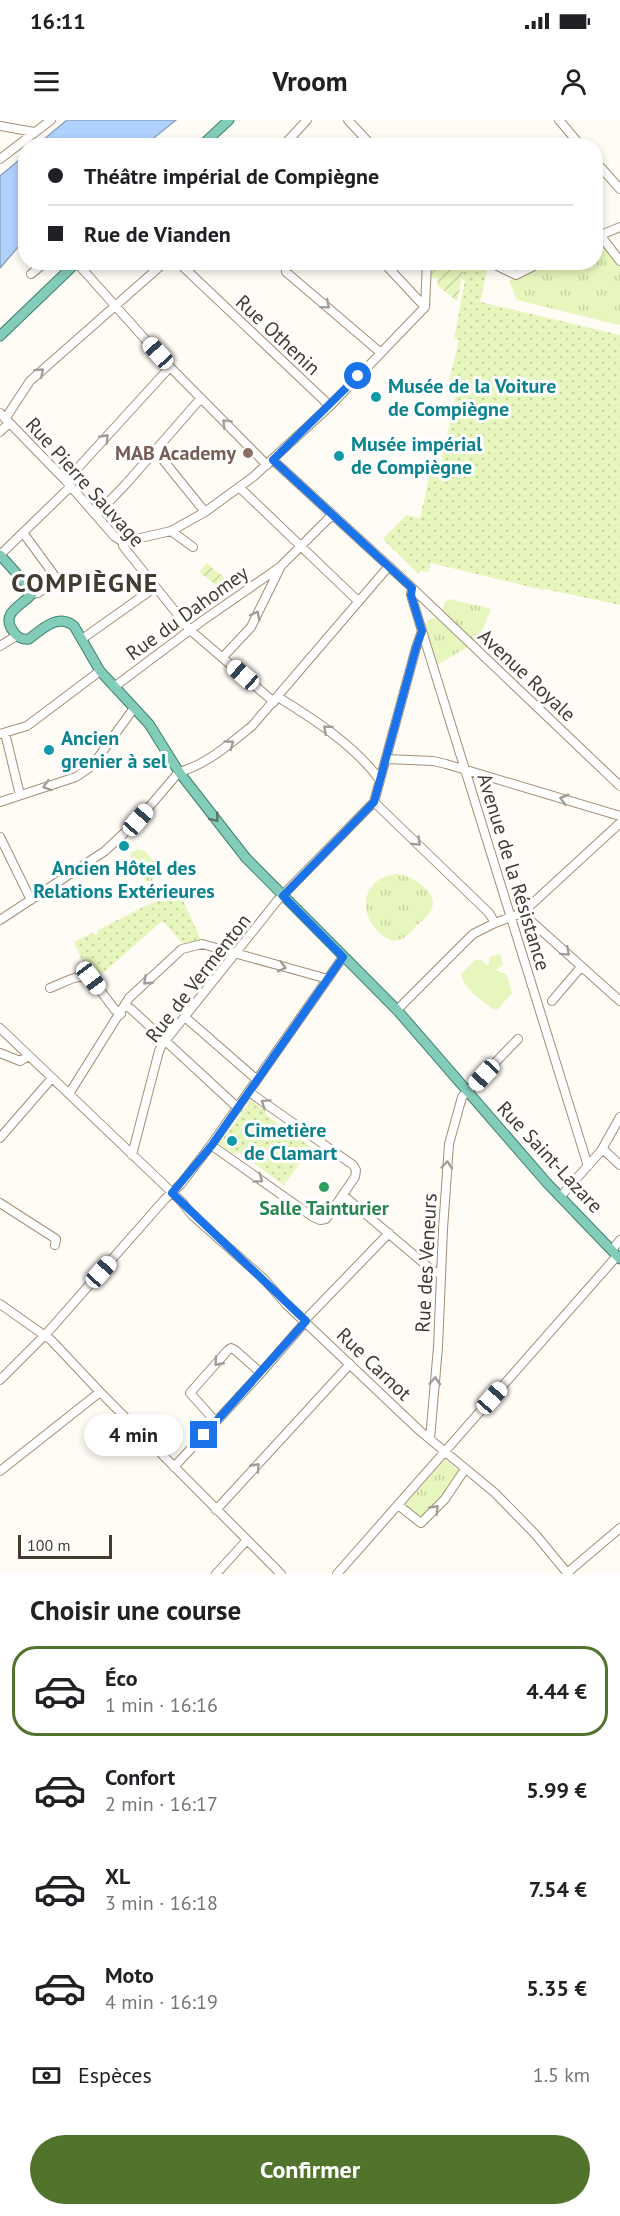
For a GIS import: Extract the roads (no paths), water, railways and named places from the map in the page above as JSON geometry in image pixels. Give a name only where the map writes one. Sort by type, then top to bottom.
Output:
[{"type":"main road","points":[[213,138],[230,120]]},
{"type":"main road","points":[[0,336],[69,270]]},
{"type":"main road","points":[[0,555],[27,585],[32,594],[10,612],[7,618],[8,625],[16,636]]},
{"type":"main road","name":"Rue Saint-Lazare","points":[[16,636],[25,640],[55,621],[63,620],[71,623],[100,671],[148,724],[179,772],[246,858],[397,1010],[466,1092],[560,1197],[616,1255]]},
{"type":"street","points":[[26,138],[51,120]]},
{"type":"street","points":[[290,138],[307,120]]},
{"type":"street","points":[[348,120],[365,138]]},
{"type":"street","points":[[559,120],[574,138]]},
{"type":"street","points":[[0,126],[34,132]]},
{"type":"street","points":[[0,159],[18,145]]},
{"type":"street","points":[[603,170],[620,189]]},
{"type":"street","points":[[603,234],[620,227]]},
{"type":"street","points":[[603,241],[620,261]]},
{"type":"street","points":[[33,276],[39,270]]},
{"type":"street","name":"Avenue Royale","points":[[82,270],[201,398],[389,566],[620,786]]},
{"type":"street","points":[[0,432],[5,418],[30,381],[156,270]]},
{"type":"street","name":"Rue Othenin","points":[[186,270],[330,406]]},
{"type":"street","points":[[286,270],[381,353]]},
{"type":"street","points":[[390,270],[424,307]]},
{"type":"street","points":[[123,542],[171,531],[205,512],[270,462],[330,406],[424,307],[426,270]]},
{"type":"street","points":[[504,270],[516,275],[526,270]]},
{"type":"street","points":[[0,555],[24,534],[170,367]]},
{"type":"street","points":[[96,515],[201,398]]},
{"type":"street","name":"Rue Pierre Sauvage","points":[[5,418],[114,536],[123,542],[123,546],[154,588],[190,630],[276,700],[322,724],[370,767],[380,780]]},
{"type":"street","points":[[155,450],[205,512]]},
{"type":"street","points":[[239,487],[358,601]]},
{"type":"street","points":[[223,657],[250,627],[280,567],[332,515]]},
{"type":"street","points":[[171,531],[193,547]]},
{"type":"street","points":[[24,534],[45,559],[57,579],[38,593],[32,594]]},
{"type":"street","points":[[0,920],[105,851],[138,820],[179,772],[188,770],[228,746],[252,726],[389,566]]},
{"type":"street","name":"Rue du Dahomey","points":[[114,687],[280,567]]},
{"type":"street","points":[[82,639],[154,588]]},
{"type":"street","name":"Avenue de la Résistance","points":[[412,588],[411,595],[588,1166]]},
{"type":"street","points":[[422,631],[374,802],[489,913],[495,922]]},
{"type":"street","points":[[0,646],[16,636]]},
{"type":"street","points":[[20,795],[3,733],[27,726],[100,671]]},
{"type":"street","points":[[0,802],[76,777],[92,766],[134,708]]},
{"type":"street","points":[[370,767],[386,762],[433,761],[620,816]]},
{"type":"street","name":"Rue de Vermenton","points":[[132,1155],[159,1051],[283,896],[374,802]]},
{"type":"street","points":[[397,1010],[473,934],[495,922],[522,913],[620,824]]},
{"type":"street","points":[[0,837],[31,900]]},
{"type":"street","points":[[522,913],[620,1001]]},
{"type":"street","points":[[69,1094],[140,987],[182,949],[202,944],[328,979]]},
{"type":"street","points":[[0,1380],[45,1334],[172,1193],[212,1145],[343,957]]},
{"type":"street","points":[[552,1001],[581,967]]},
{"type":"street","points":[[50,988],[81,976],[91,978],[115,1010],[123,1010],[166,1042],[238,1108]]},
{"type":"street","points":[[186,1018],[256,1079]]},
{"type":"street","name":"Rue Carnot","points":[[0,1028],[350,1364],[430,1439],[495,1493],[536,1535],[567,1574]]},
{"type":"street","points":[[466,1092],[518,1039]]},
{"type":"street","points":[[0,1053],[20,1061],[29,1056]]},
{"type":"street","points":[[0,1138],[52,1078]]},
{"type":"street","points":[[212,1145],[320,1220],[326,1219],[356,1177],[353,1165],[249,1092]]},
{"type":"street","name":"Rue des Veneurs","points":[[430,1439],[450,1144],[460,1101],[466,1092]]},
{"type":"street","points":[[560,1197],[601,1151],[620,1117]]},
{"type":"street","points":[[601,1151],[605,1151],[620,1165]]},
{"type":"street","points":[[343,1195],[434,1271],[441,1274]]},
{"type":"street","points":[[0,1203],[56,1239],[55,1245]]},
{"type":"street","points":[[174,1467],[261,1373],[305,1321],[389,1233]]},
{"type":"street","points":[[337,1574],[616,1255],[620,1240]]},
{"type":"street","points":[[0,1304],[45,1334],[246,1541],[281,1574]]},
{"type":"street","points":[[216,1422],[190,1393],[228,1350],[231,1348],[235,1350],[261,1373]]},
{"type":"street","points":[[216,1510],[350,1364]]},
{"type":"street","points":[[0,1471],[100,1392]]},
{"type":"street","points":[[398,1505],[421,1523],[444,1499],[465,1469]]},
{"type":"street","points":[[567,1574],[620,1528]]},
{"type":"street","points":[[216,1574],[246,1541]]},
{"type":"water","points":[[67,120],[176,120],[154,138],[45,138]]},
{"type":"water","points":[[18,161],[18,247],[0,268],[0,176]]},
{"type":"place","name":"Musée de la Voiture de Compiègne","points":[[376,397]]},
{"type":"place","name":"MAB Academy","points":[[248,453]]},
{"type":"place","name":"Musée impérial de Compiègne","points":[[339,456]]},
{"type":"place","name":"Ancien grenier à sel","points":[[49,750]]},
{"type":"place","name":"Ancien Hôtel des Relations Extérieures","points":[[124,846]]},
{"type":"place","name":"Cimetière de Clamart","points":[[232,1141]]},
{"type":"place","name":"Salle Tainturier","points":[[324,1187]]},
{"type":"district","name":"COMPIÈGNE","points":[[85,582]]}]
